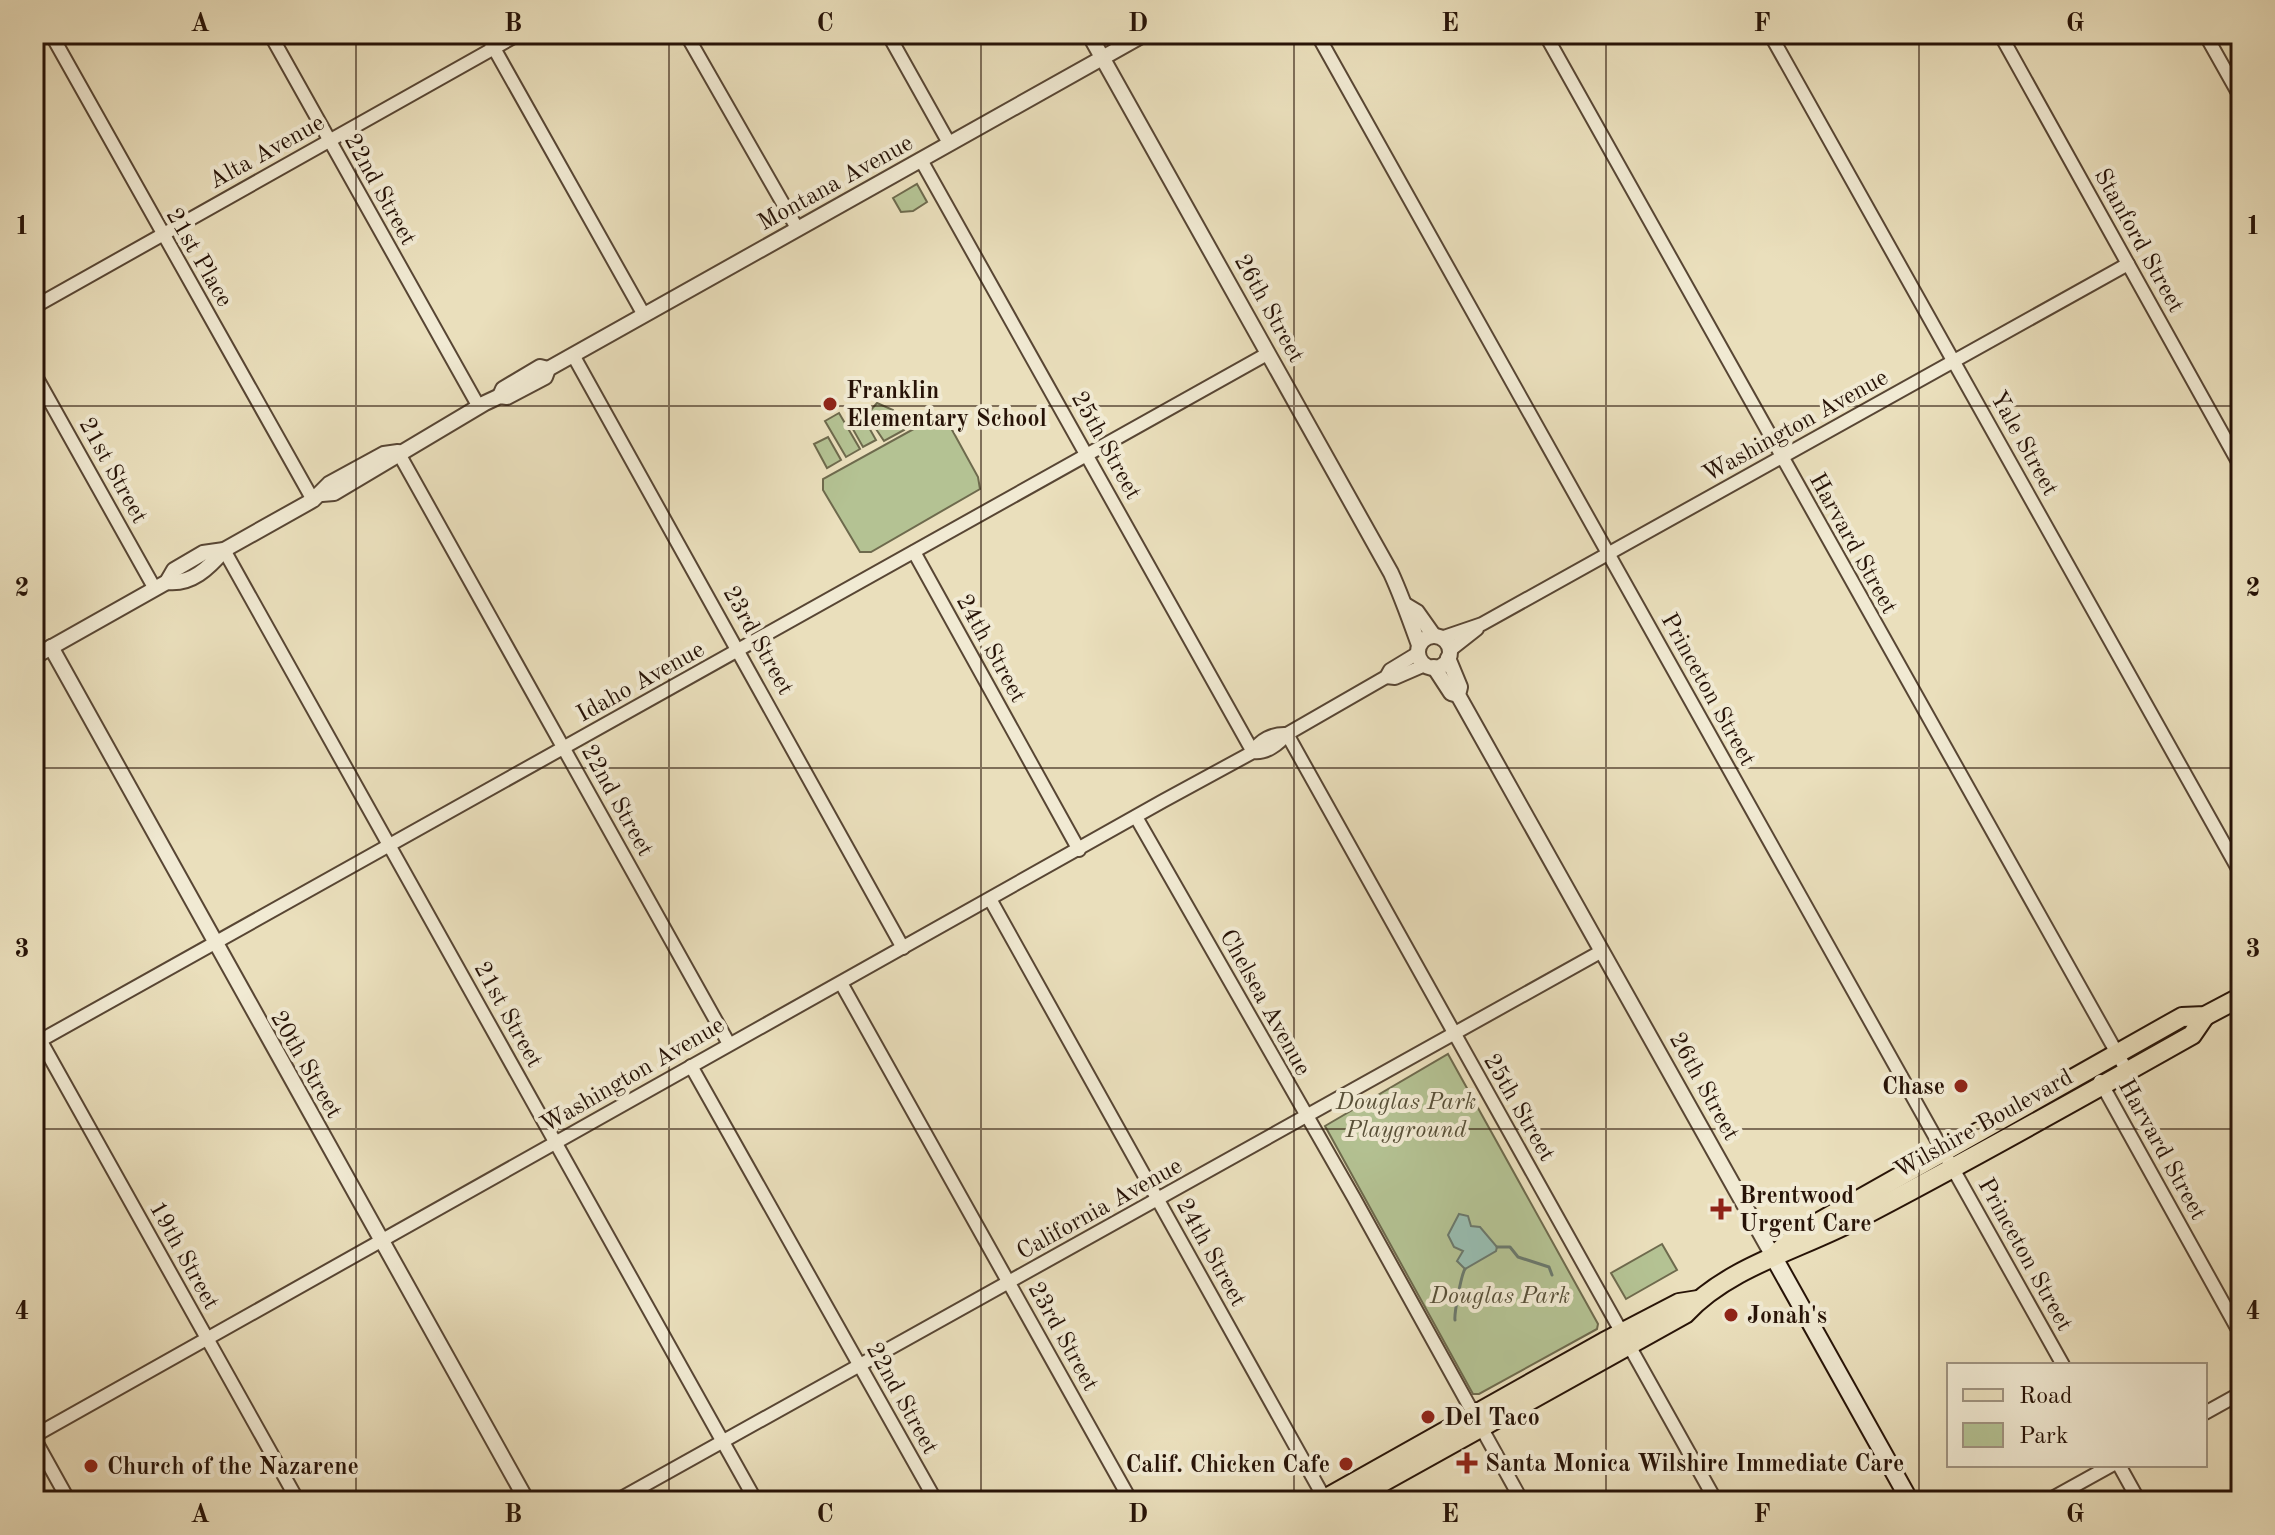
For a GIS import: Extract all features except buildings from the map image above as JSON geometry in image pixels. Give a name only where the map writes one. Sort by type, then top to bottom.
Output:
[{"type":"main road","name":"Wilshire Boulevard","points":[[1349,1501],[1626,1338],[1685,1314],[1698,1300],[1773,1256],[1816,1240],[1949,1161],[2092,1068],[2182,1017],[2205,1016],[2241,997]]},
{"type":"main road","name":"Wilshire Boulevard","points":[[1949,1161],[2102,1085],[2192,1035],[2205,1016]]},
{"type":"main road","name":"26th Street","points":[[1773,1256],[1910,1501]]},
{"type":"main road","name":"Wilshire Boulevard","points":[[1324,1500],[1479,1422]]},
{"type":"street","name":"21st Place","points":[[51,34],[161,234],[317,497]]},
{"type":"street","name":"22nd Street","points":[[270,34],[479,407]]},
{"type":"street","points":[[486,34],[644,315]]},
{"type":"street","name":"Alta Avenue","points":[[34,307],[519,34]]},
{"type":"street","points":[[686,34],[797,228]]},
{"type":"street","points":[[888,34],[949,143]]},
{"type":"street","name":"26th Street","points":[[1089,34],[1407,606],[1407,617],[1424,658],[1451,693],[1458,695]]},
{"type":"street","name":"Montana Avenue","points":[[34,657],[161,585],[174,570],[203,553],[224,550],[317,497],[329,484],[371,461],[384,454],[398,452],[500,396],[507,397],[545,377],[548,369],[1145,34]]},
{"type":"street","name":"Princeton Street","points":[[1317,34],[2062,1363]]},
{"type":"street","name":"Harvard Street","points":[[1545,34],[2127,1071]]},
{"type":"street","name":"Yale Street","points":[[1770,34],[2241,874]]},
{"type":"street","name":"Stanford Street","points":[[2000,34],[2240,462]]},
{"type":"street","points":[[2205,34],[2241,98]]},
{"type":"street","name":"25th Street","points":[[921,160],[1253,752]]},
{"type":"street","name":"Washington Avenue","points":[[1443,646],[2128,264]]},
{"type":"street","name":"Idaho Avenue","points":[[36,1038],[214,946],[1267,354]]},
{"type":"street","name":"23rd Street","points":[[573,355],[903,948]]},
{"type":"street","name":"21st Street","points":[[34,373],[161,585]]},
{"type":"street","name":"22nd Street","points":[[398,452],[729,1044]]},
{"type":"street","name":"21st Street","points":[[224,550],[756,1501]]},
{"type":"street","name":"24th Street","points":[[914,552],[1079,850]]},
{"type":"street","name":"26th Street","points":[[1407,606],[1417,612],[1443,646],[1460,687],[1458,695],[1773,1256]]},
{"type":"street","points":[[1424,658],[1443,646]]},
{"type":"street","points":[[1424,658],[1443,646]]},
{"type":"street","name":"20th Street","points":[[51,647],[214,946],[527,1501]]},
{"type":"street","name":"Washington Avenue","points":[[34,1437],[1136,817],[1253,752],[1261,753],[1281,742],[1287,734],[1386,677],[1390,670],[1424,658]]},
{"type":"street","name":"25th Street","points":[[1287,734],[1716,1501]]},
{"type":"street","name":"Chelsea Avenue","points":[[1136,817],[1522,1501]]},
{"type":"street","name":"24th Street","points":[[990,899],[1324,1500]]},
{"type":"street","name":"California Avenue","points":[[616,1501],[1602,951]]},
{"type":"street","name":"23rd Street","points":[[841,983],[1131,1501]]},
{"type":"street","name":"19th Street","points":[[36,1038],[298,1501]]},
{"type":"street","name":"22nd Street","points":[[691,1066],[936,1501]]},
{"type":"street","name":"Harvard Street","points":[[2092,1068],[2241,1335]]},
{"type":"street","points":[[2207,1412],[2241,1393]]},
{"type":"street","points":[[34,1437],[69,1501]]},
{"type":"street","points":[[2047,1501],[2108,1467]]},
{"type":"street","points":[[2120,1467],[2139,1501]]},
{"type":"green space","points":[[917,184],[927,202],[913,211],[901,212],[893,198]]},
{"type":"green space","points":[[877,403],[893,410],[904,430],[884,441],[870,420],[870,411]]},
{"type":"green space","points":[[839,413],[860,449],[846,457],[825,421]]},
{"type":"green space","points":[[939,415],[946,419],[978,477],[980,489],[871,552],[860,552],[823,490],[823,479]]},
{"type":"green space","points":[[863,417],[876,440],[863,447],[850,424]]},
{"type":"green space","points":[[828,437],[841,460],[827,468],[814,444]]},
{"type":"green space","name":"Douglas Park","points":[[1448,1054],[1598,1324],[1597,1329],[1479,1394],[1473,1394],[1325,1126]]},
{"type":"green space","points":[[1662,1244],[1677,1270],[1626,1299],[1611,1273]]},
{"type":"water","points":[[1459,1214],[1468,1216],[1471,1226],[1480,1227],[1497,1247],[1496,1251],[1465,1269],[1457,1261],[1463,1251],[1454,1247],[1448,1235]]},
{"type":"waterway","points":[[1497,1247],[1510,1247],[1518,1257],[1549,1267],[1552,1275]]},
{"type":"waterway","points":[[1455,1320],[1465,1269]]},
{"type":"place","name":"Franklin Elementary School","points":[[830,404]]},
{"type":"place","name":"Chase","points":[[1961,1086]]},
{"type":"place","name":"Brentwood Urgent Care","points":[[1721,1209]]},
{"type":"place","name":"Jonah's","points":[[1731,1315]]},
{"type":"place","name":"Del Taco","points":[[1428,1417]]},
{"type":"place","name":"Santa Monica Wilshire Immediate Care","points":[[1467,1463]]},
{"type":"place","name":"Calif. Chicken Cafe","points":[[1346,1464]]},
{"type":"place","name":"Church of the Nazarene","points":[[91,1466]]},
{"type":"park label","name":"Douglas Park Playground","points":[[1406,1115]]}]
